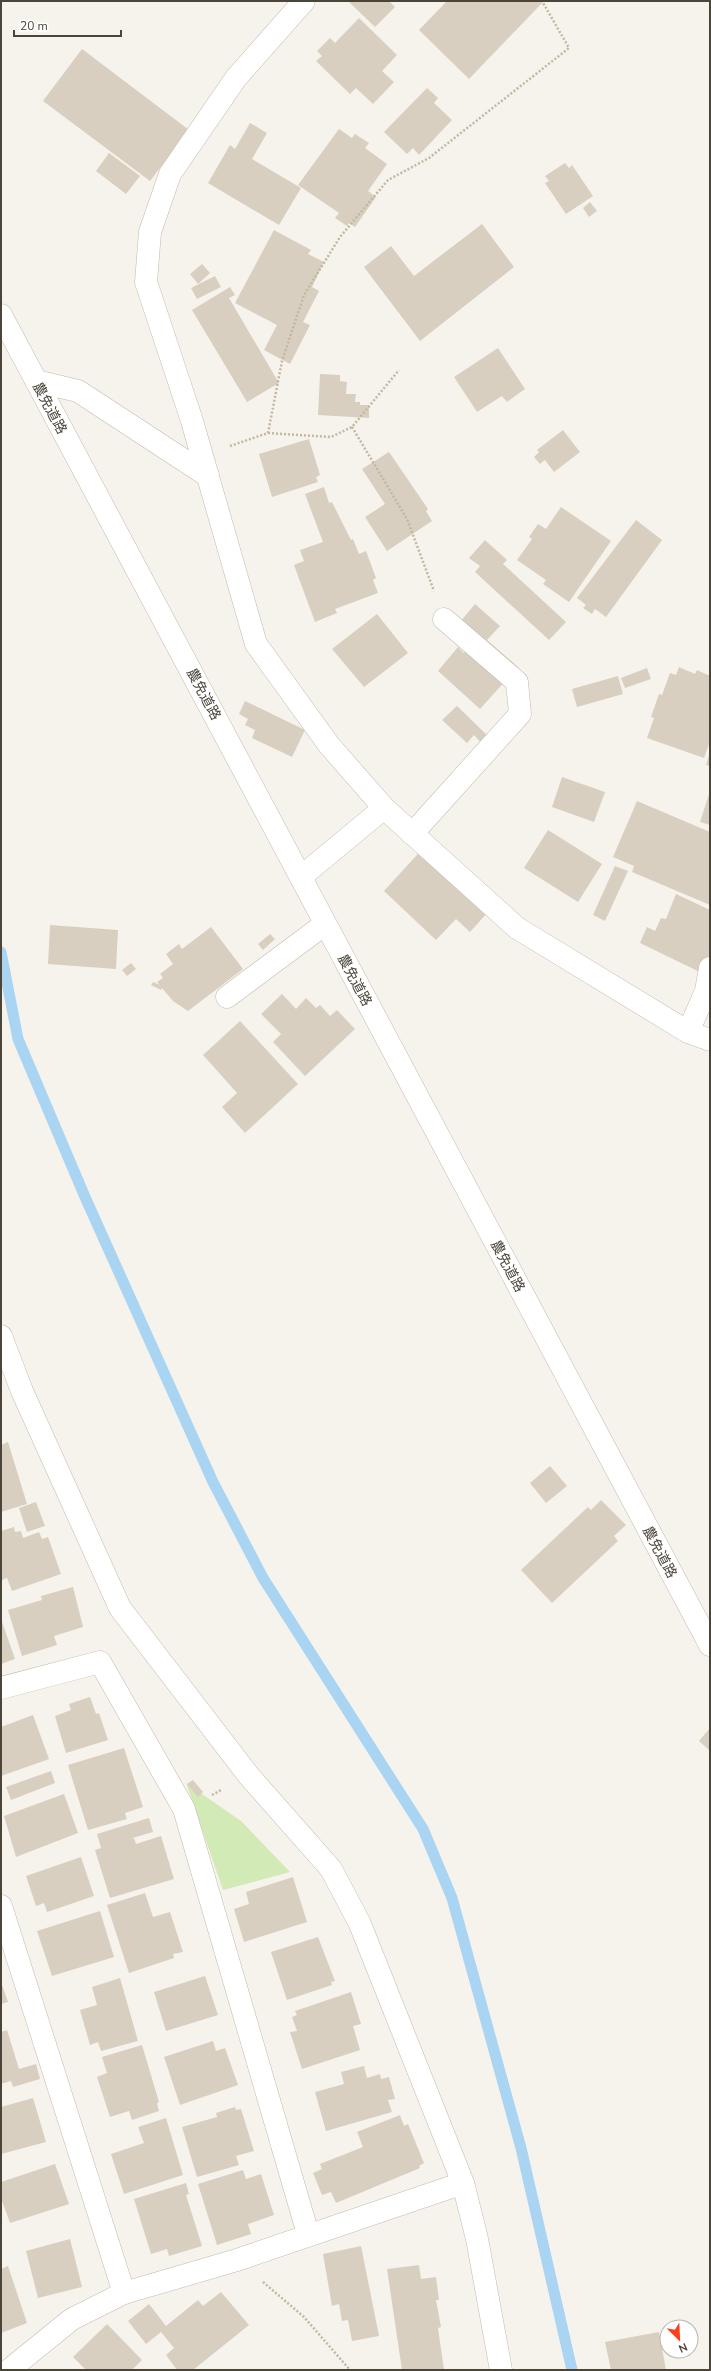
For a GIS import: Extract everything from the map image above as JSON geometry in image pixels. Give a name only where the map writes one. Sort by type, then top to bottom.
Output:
[{"type":"street","points":[[304,1],[236,78],[170,174],[150,232],[146,282],[170,350],[256,644],[329,745],[384,808],[517,928],[688,1032],[710,1040]]},
{"type":"street","name":"農免道路","points":[[1,315],[302,876],[325,924],[710,1645]]},
{"type":"street","points":[[36,381],[78,391],[208,476]]},
{"type":"street","points":[[412,834],[520,714],[517,682],[444,619]]},
{"type":"street","points":[[302,876],[384,808]]},
{"type":"street","points":[[227,997],[325,924]]},
{"type":"street","points":[[688,1032],[706,991],[710,968]]},
{"type":"street","points":[[1,1336],[22,1391],[120,1608],[249,1776],[331,1869],[360,1924],[463,2183],[477,2239],[500,2370]]},
{"type":"street","points":[[1,1688],[100,1662],[184,1809],[308,2234]]},
{"type":"street","points":[[1,1906],[124,2294]]},
{"type":"street","points":[[9,2370],[72,2319],[124,2294],[237,2260],[308,2234],[463,2183]]},
{"type":"path","points":[[268,433],[282,361],[304,295],[340,237],[388,180],[428,158],[569,48],[542,1]]},
{"type":"path","points":[[202,456],[268,433],[331,437],[352,427],[399,370]]},
{"type":"path","points":[[352,427],[407,519],[444,619]]},
{"type":"path","points":[[184,1809],[249,1776]]},
{"type":"path","points":[[237,2260],[304,2317],[350,2370]]},
{"type":"green space","points":[[186,1783],[241,1821],[290,1872],[223,1890]]},
{"type":"building","points":[[348,1],[389,1],[395,7],[375,27]]},
{"type":"building","points":[[447,1],[544,1],[469,79],[419,30]]},
{"type":"building","points":[[359,18],[397,55],[382,71],[394,82],[373,104],[356,88],[350,94],[316,61],[322,56],[317,51],[330,38],[335,43]]},
{"type":"building","points":[[82,49],[189,130],[150,181],[43,101]]},
{"type":"building","points":[[427,88],[438,98],[434,103],[452,120],[419,155],[413,148],[407,154],[384,132]]},
{"type":"building","points":[[250,123],[267,133],[252,159],[301,188],[279,225],[208,183],[230,145],[235,149]]},
{"type":"building","points":[[339,129],[352,138],[355,134],[369,143],[365,148],[387,164],[368,191],[376,197],[355,227],[349,223],[347,226],[335,218],[339,213],[298,185]]},
{"type":"building","points":[[109,153],[140,176],[126,194],[96,171]]},
{"type":"building","points":[[565,163],[569,168],[572,165],[593,196],[566,214],[545,183],[549,181],[545,176]]},
{"type":"building","points":[[590,202],[597,211],[589,217],[583,208]]},
{"type":"building","points":[[482,224],[514,267],[420,341],[364,267],[391,246],[414,276]]},
{"type":"building","points":[[274,230],[311,250],[308,254],[324,262],[312,287],[319,291],[303,322],[310,325],[290,364],[264,350],[277,325],[235,303]]},
{"type":"building","points":[[202,264],[210,273],[198,284],[190,274]]},
{"type":"building","points":[[215,276],[221,287],[197,299],[191,288]]},
{"type":"building","points":[[230,287],[235,295],[229,298],[279,383],[247,402],[192,310]]},
{"type":"building","points":[[498,348],[525,389],[507,402],[502,396],[477,412],[454,377]]},
{"type":"building","points":[[320,374],[340,375],[340,381],[347,382],[346,394],[356,394],[355,402],[360,402],[360,405],[369,405],[369,418],[318,415]]},
{"type":"building","points":[[563,430],[580,452],[554,472],[545,460],[540,464],[534,457],[539,452],[537,450]]},
{"type":"building","points":[[309,439],[320,475],[316,477],[318,482],[272,497],[259,454]]},
{"type":"building","points":[[389,452],[428,509],[426,511],[432,521],[387,551],[365,517],[385,504],[362,469]]},
{"type":"building","points":[[324,487],[329,503],[332,502],[351,540],[353,539],[359,554],[366,551],[376,578],[373,580],[378,593],[335,609],[337,613],[315,622],[294,565],[304,561],[300,550],[323,542],[305,494]]},
{"type":"building","points":[[561,507],[611,541],[569,602],[543,584],[546,580],[517,560],[532,539],[529,537],[538,524],[546,529]]},
{"type":"building","points":[[636,520],[662,540],[606,617],[595,609],[592,614],[583,608],[586,605],[577,598]]},
{"type":"building","points":[[485,540],[507,560],[503,564],[566,622],[549,640],[475,572],[480,566],[469,558]]},
{"type":"building","points":[[475,604],[500,626],[487,640],[518,667],[480,709],[438,671],[458,647],[464,653],[478,638],[460,622]]},
{"type":"building","points":[[377,614],[408,653],[364,687],[332,649]]},
{"type":"building","points":[[679,667],[695,674],[697,670],[710,676],[710,741],[704,758],[647,738],[654,718],[651,717],[659,694],[662,695],[670,673],[676,675]]},
{"type":"building","points":[[647,668],[651,679],[625,688],[621,678]]},
{"type":"building","points":[[618,676],[623,694],[577,707],[572,689]]},
{"type":"building","points":[[245,701],[305,730],[292,757],[252,738],[255,730],[245,725],[248,719],[239,714]]},
{"type":"building","points":[[457,706],[490,738],[483,745],[474,735],[467,743],[442,720]]},
{"type":"building","points":[[710,752],[710,766],[706,765]]},
{"type":"building","points":[[562,777],[605,792],[594,822],[552,807]]},
{"type":"building","points":[[710,791],[710,825],[700,822]]},
{"type":"building","points":[[637,801],[710,832],[710,905],[632,872],[634,866],[613,857]]},
{"type":"building","points":[[548,830],[602,864],[578,902],[524,868]]},
{"type":"building","points":[[426,845],[488,912],[470,932],[456,919],[436,940],[384,891]]},
{"type":"building","points":[[615,866],[628,871],[605,921],[593,915]]},
{"type":"building","points":[[676,894],[710,910],[710,977],[640,943],[647,927],[655,931],[661,918],[666,919]]},
{"type":"building","points":[[50,925],[118,930],[116,969],[48,964]]},
{"type":"building","points":[[211,927],[243,969],[188,1011],[173,1001],[162,988],[161,990],[151,985],[153,982],[160,985],[157,982],[163,978],[160,974],[173,964],[166,954],[179,944],[182,949]]},
{"type":"building","points":[[270,934],[275,939],[263,950],[258,944]]},
{"type":"building","points":[[131,963],[136,969],[127,976],[122,970]]},
{"type":"building","points":[[282,994],[296,1009],[306,998],[316,1008],[320,1005],[330,1016],[337,1010],[355,1029],[305,1076],[273,1042],[281,1034],[261,1014]]},
{"type":"building","points":[[240,1021],[298,1084],[245,1133],[222,1107],[237,1093],[203,1055]]},
{"type":"building","points":[[8,1442],[27,1504],[1,1512],[1,1445]]},
{"type":"building","points":[[550,1466],[567,1486],[546,1503],[530,1483]]},
{"type":"building","points":[[601,1500],[626,1525],[614,1536],[618,1541],[552,1603],[521,1570],[588,1507],[591,1510]]},
{"type":"building","points":[[36,1502],[45,1526],[27,1532],[19,1508]]},
{"type":"building","points":[[14,1527],[15,1532],[21,1531],[23,1538],[39,1532],[42,1539],[48,1537],[61,1574],[12,1591],[7,1578],[2,1580],[1,1578],[1,1531]]},
{"type":"building","points":[[73,1587],[83,1627],[54,1636],[57,1645],[22,1656],[8,1610],[42,1600],[41,1596]]},
{"type":"building","points":[[1,1619],[15,1659],[1,1664]]},
{"type":"building","points":[[90,1697],[96,1714],[99,1713],[108,1740],[66,1753],[55,1716],[71,1710],[69,1704]]},
{"type":"building","points":[[33,1715],[49,1759],[1,1776],[1,1727]]},
{"type":"building","points":[[710,1728],[710,1751],[699,1741]]},
{"type":"building","points":[[124,1748],[143,1807],[125,1813],[127,1819],[88,1830],[68,1765]]},
{"type":"building","points":[[51,1771],[55,1783],[11,1800],[6,1787]]},
{"type":"building","points":[[193,1780],[203,1792],[198,1797],[187,1784]]},
{"type":"building","points":[[64,1794],[78,1833],[16,1857],[4,1816]]},
{"type":"building","points":[[149,1818],[153,1832],[129,1839],[134,1838],[136,1844],[161,1836],[174,1879],[110,1898],[95,1850],[101,1848],[97,1834]]},
{"type":"building","points":[[81,1857],[94,1896],[47,1912],[44,1903],[36,1906],[26,1876]]},
{"type":"building","points":[[293,1877],[307,1922],[244,1942],[234,1909],[249,1904],[246,1892]]},
{"type":"building","points":[[145,1893],[153,1917],[170,1912],[183,1952],[173,1954],[174,1958],[129,1973],[107,1905]]},
{"type":"building","points":[[100,1911],[114,1957],[52,1976],[37,1931]]},
{"type":"building","points":[[318,1937],[335,1981],[331,1982],[332,1985],[287,2000],[271,1952]]},
{"type":"building","points":[[205,1976],[218,2015],[166,2031],[154,1992]]},
{"type":"building","points":[[120,1978],[138,2041],[101,2051],[98,2042],[90,2045],[80,2010],[97,2005],[92,1987]]},
{"type":"building","points":[[1,1982],[8,2002],[1,2004]]},
{"type":"building","points":[[351,1992],[361,2024],[353,2026],[360,2050],[302,2069],[290,2032],[297,2031],[292,2017],[297,2015],[295,2011]]},
{"type":"building","points":[[7,2030],[19,2069],[36,2064],[40,2079],[13,2087],[11,2081],[1,2084],[1,2032]]},
{"type":"building","points":[[213,2041],[216,2051],[225,2048],[238,2085],[180,2105],[164,2057]]},
{"type":"building","points":[[142,2045],[159,2102],[157,2103],[159,2111],[132,2120],[129,2111],[110,2117],[97,2077],[107,2073],[102,2057]]},
{"type":"building","points":[[364,2066],[367,2078],[380,2074],[381,2079],[389,2077],[395,2099],[388,2100],[392,2112],[326,2131],[315,2092],[344,2084],[341,2072]]},
{"type":"building","points":[[33,2098],[46,2142],[1,2154],[1,2107]]},
{"type":"building","points":[[235,2107],[236,2110],[241,2109],[254,2151],[236,2156],[239,2165],[197,2177],[182,2127],[217,2117],[216,2113]]},
{"type":"building","points":[[400,2115],[404,2126],[408,2124],[424,2163],[419,2166],[420,2168],[336,2203],[331,2192],[322,2195],[313,2173],[322,2169],[320,2164],[363,2147],[357,2132]]},
{"type":"building","points":[[166,2118],[183,2175],[124,2194],[111,2154],[144,2143],[138,2127]]},
{"type":"building","points":[[55,2164],[69,2204],[10,2223],[1,2198],[1,2182]]},
{"type":"building","points":[[243,2170],[246,2179],[261,2174],[274,2215],[248,2224],[251,2234],[217,2245],[198,2184]]},
{"type":"building","points":[[186,2183],[189,2194],[186,2195],[202,2246],[169,2256],[167,2249],[151,2254],[134,2199]]},
{"type":"building","points":[[70,2239],[82,2287],[38,2298],[26,2251]]},
{"type":"building","points":[[361,2246],[379,2336],[352,2341],[348,2320],[342,2321],[339,2304],[332,2306],[323,2254]]},
{"type":"building","points":[[419,2265],[421,2279],[436,2277],[439,2300],[436,2300],[441,2327],[438,2328],[444,2370],[402,2370],[387,2269]]},
{"type":"building","points":[[8,2266],[27,2323],[1,2333],[1,2269]]},
{"type":"building","points":[[221,2292],[249,2325],[193,2370],[177,2370],[166,2355],[174,2348],[161,2332],[146,2344],[128,2321],[149,2304],[166,2326],[198,2300],[203,2306]]},
{"type":"building","points":[[107,2324],[142,2360],[132,2370],[86,2370],[73,2357]]},
{"type":"building","points":[[659,2332],[659,2359],[664,2359],[666,2370],[611,2370],[605,2342]]},
{"type":"waterway","points":[[1,952],[18,1039],[85,1197],[213,1482],[263,1578],[423,1829],[452,1898],[521,2148],[572,2370]]}]
